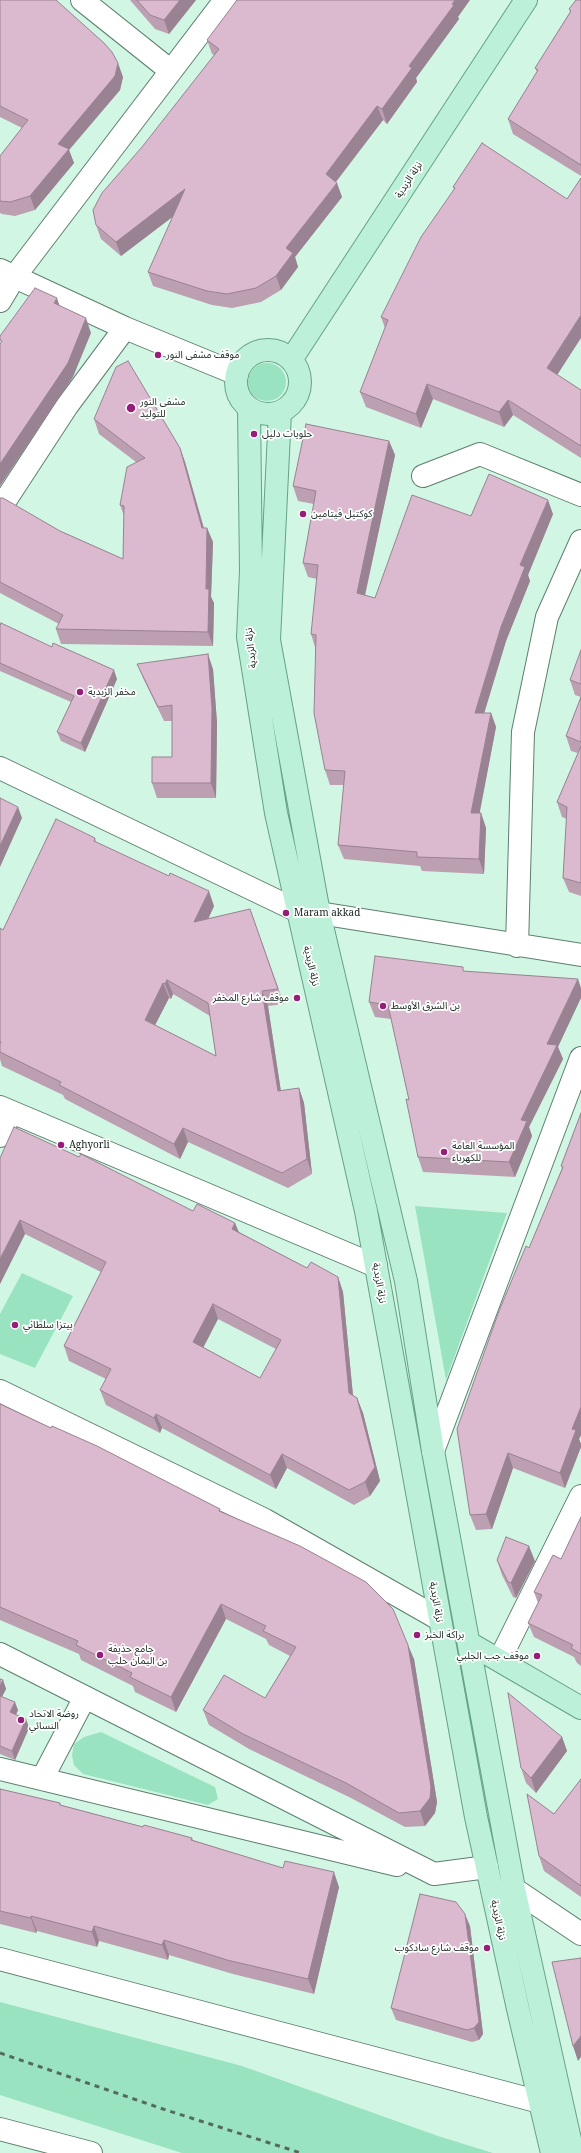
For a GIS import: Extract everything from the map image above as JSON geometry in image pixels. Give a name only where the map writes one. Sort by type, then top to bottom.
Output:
[{"type":"main road","name":"نزلة الزبدية","points":[[291,360],[526,0]]},
{"type":"main road","points":[[263,351],[273,351],[283,354],[291,360],[297,369],[300,379],[299,389],[295,399],[288,407],[280,412],[270,414],[259,413],[249,409],[237,392],[237,374],[244,361],[253,354],[263,351]]},
{"type":"main road","name":"نزلة الزبدية","points":[[249,409],[251,571],[248,637],[276,813],[309,912],[406,1281],[433,1451],[514,1889],[573,2153]]},
{"type":"main road","name":"نزلة الزبدية","points":[[280,412],[269,640],[309,912],[376,1266],[439,1619],[487,1867],[552,2153]]},
{"type":"main road","points":[[469,1643],[500,1659],[581,1708]]},
{"type":"street","points":[[82,0],[171,71]]},
{"type":"street","points":[[0,301],[7,273],[171,71],[225,0]]},
{"type":"street","points":[[7,273],[125,328],[237,374]]},
{"type":"street","points":[[5,501],[67,406],[125,328]]},
{"type":"street","points":[[424,476],[480,454],[581,495]]},
{"type":"street","points":[[517,946],[523,732],[547,617],[581,541]]},
{"type":"street","points":[[0,768],[309,912],[581,956]]},
{"type":"street","points":[[433,1451],[581,1058]]},
{"type":"street","points":[[0,1136],[5,1110],[376,1266]]},
{"type":"street","points":[[0,1391],[265,1520],[439,1619]]},
{"type":"street","points":[[500,1659],[581,1496]]},
{"type":"street","points":[[0,1654],[434,1874]]},
{"type":"street","points":[[42,1779],[85,1697]]},
{"type":"street","points":[[0,1768],[434,1874],[487,1867]]},
{"type":"street","points":[[514,1889],[581,1934]]},
{"type":"street","points":[[0,1959],[540,2102]]},
{"type":"street","points":[[0,2129],[91,2153]]},
{"type":"green space","points":[[267,363],[277,366],[283,372],[286,382],[283,392],[277,398],[267,401],[257,398],[251,392],[248,382],[251,372],[257,366]]},
{"type":"green space","points":[[415,1206],[507,1213],[446,1380]]},
{"type":"green space","points":[[22,1273],[73,1296],[35,1368],[0,1354],[0,1314]]},
{"type":"green space","points":[[101,1732],[215,1787],[218,1799],[208,1805],[83,1774],[74,1765],[72,1755],[74,1744],[84,1737]]},
{"type":"green space","points":[[0,2002],[242,2066],[438,2136],[493,2153],[182,2153],[0,2095]]},
{"type":"building","points":[[0,0],[56,0],[104,43],[112,52],[118,63],[115,76],[58,144],[69,149],[30,196],[10,202],[0,201],[0,156],[28,120],[0,106]]},
{"type":"building","points":[[137,0],[180,0],[164,20],[150,15]]},
{"type":"building","points":[[237,0],[455,0],[452,4],[454,5],[409,66],[412,68],[382,109],[377,106],[326,174],[337,183],[286,248],[293,253],[276,276],[256,288],[227,294],[207,291],[148,272],[185,189],[116,242],[96,225],[93,210],[102,193],[142,147],[219,49],[207,40]]},
{"type":"building","points":[[576,0],[581,0],[581,165],[508,119],[538,70],[535,68],[571,11],[569,9]]},
{"type":"building","points":[[482,143],[567,199],[581,178],[581,315],[547,368],[581,390],[581,446],[508,400],[499,412],[427,384],[416,414],[360,392],[388,320],[381,317],[421,237],[455,188],[453,187]]},
{"type":"building","points":[[35,288],[57,298],[54,303],[86,318],[68,363],[0,464],[0,344],[2,341],[0,340],[0,336]]},
{"type":"building","points":[[128,361],[180,448],[202,528],[207,528],[206,589],[209,589],[208,632],[56,629],[63,615],[0,582],[0,498],[3,498],[60,531],[123,559],[124,506],[120,505],[127,467],[145,458],[94,419],[116,367]]},
{"type":"building","points":[[306,424],[389,441],[357,593],[375,598],[412,495],[471,516],[489,474],[548,500],[520,565],[525,567],[501,627],[475,713],[491,713],[471,813],[481,813],[479,859],[417,857],[417,852],[338,845],[345,771],[325,770],[314,713],[316,635],[311,634],[318,565],[303,563],[316,491],[293,486]]},
{"type":"building","name":"مخفر الزبدية","points":[[1,623],[52,647],[53,643],[114,670],[81,743],[57,732],[74,696],[0,663]]},
{"type":"building","points":[[581,650],[581,684],[570,680]]},
{"type":"building","points":[[208,654],[212,708],[211,783],[152,783],[152,757],[172,757],[172,705],[158,707],[137,664]]},
{"type":"building","points":[[581,697],[581,742],[566,736]]},
{"type":"building","points":[[581,746],[581,883],[563,878],[567,807],[557,802]]},
{"type":"building","points":[[0,798],[18,807],[0,846]]},
{"type":"building","points":[[56,819],[95,838],[94,841],[169,876],[170,873],[209,891],[194,922],[250,909],[278,989],[262,991],[278,1091],[299,1088],[307,1159],[282,1173],[183,1128],[174,1144],[59,1085],[61,1082],[0,1052],[0,928],[3,930]],"holes":[[[167,980],[208,1003],[216,1056],[145,1020],[163,983],[165,984]]]},
{"type":"building","points":[[375,956],[463,967],[463,971],[578,979],[547,1044],[557,1045],[521,1120],[527,1121],[509,1162],[418,1157],[406,1099],[409,1100],[388,1005],[369,1002]]},
{"type":"building","points":[[581,1113],[581,1407],[572,1429],[576,1430],[560,1473],[508,1453],[486,1514],[470,1515],[457,1429],[499,1311],[526,1246],[529,1248],[563,1167],[561,1166]]},
{"type":"building","points":[[14,1127],[79,1157],[81,1154],[193,1211],[197,1204],[235,1223],[232,1229],[307,1268],[311,1262],[338,1277],[349,1393],[357,1398],[375,1467],[365,1482],[349,1490],[282,1454],[270,1475],[156,1414],[154,1418],[100,1390],[111,1369],[64,1346],[106,1262],[20,1220],[0,1259],[0,1158]],"holes":[[[213,1304],[281,1340],[260,1378],[193,1342]]]},
{"type":"building","points":[[0,1404],[51,1428],[52,1426],[97,1446],[220,1509],[219,1511],[300,1546],[366,1582],[393,1609],[408,1645],[431,1787],[430,1798],[420,1811],[399,1813],[346,1783],[243,1734],[203,1710],[224,1675],[265,1698],[296,1647],[263,1631],[266,1626],[221,1604],[171,1697],[130,1677],[132,1673],[76,1645],[78,1641],[0,1607]]},
{"type":"building","points":[[581,1517],[581,1654],[571,1648],[573,1645],[528,1623],[542,1595],[534,1592],[553,1555],[561,1559]]},
{"type":"building","points":[[506,1537],[529,1546],[511,1583],[508,1582],[497,1560]]},
{"type":"building","points":[[0,1679],[3,1680],[0,1686]]},
{"type":"building","points":[[508,1693],[562,1737],[531,1778],[521,1768]]},
{"type":"building","points":[[0,1696],[15,1702],[10,1712],[26,1719],[12,1751],[0,1746]]},
{"type":"building","points":[[581,1779],[581,1886],[539,1856],[527,1794],[554,1814]]},
{"type":"building","points":[[0,1789],[60,1803],[60,1805],[143,1827],[144,1825],[192,1838],[191,1840],[283,1868],[285,1861],[334,1872],[308,1979],[227,1960],[164,1940],[162,1945],[94,1926],[92,1932],[31,1916],[31,1918],[0,1911]]},
{"type":"building","points":[[420,1894],[456,1902],[465,1914],[479,2022],[474,2028],[467,2030],[391,2008]]},
{"type":"building","points":[[581,1958],[581,2036],[573,2046],[552,1962]]},
{"type":"railway","points":[[0,2053],[166,2110],[301,2153]]},
{"type":"place","name":"موقف مشفى النور","points":[[158,355]]},
{"type":"place","name":"مشفى النور للتوليد","points":[[131,408]]},
{"type":"place","name":"حلويات دليل","points":[[254,434]]},
{"type":"place","name":"كوكتيل فيتامين","points":[[303,514]]},
{"type":"place","name":"مخفر الزبدية","points":[[80,692]]},
{"type":"place","name":"Maram akkad","points":[[286,913]]},
{"type":"place","name":"موقف شارع المخفر","points":[[297,998]]},
{"type":"place","name":"بن الشرق الأوسط","points":[[383,1006]]},
{"type":"place","name":"Aghyorli","points":[[61,1145]]},
{"type":"place","name":"المؤسسة العامة للكهرباء","points":[[444,1152]]},
{"type":"place","name":"بيتزا سلطاني","points":[[15,1325]]},
{"type":"place","name":"براكة الخبز","points":[[417,1635]]},
{"type":"place","name":"جامع حذيفة بن اليمان حلب","points":[[100,1655]]},
{"type":"place","name":"موقف جب الجلبي","points":[[537,1656]]},
{"type":"place","name":"روضة الاتحاد النسائي","points":[[21,1720]]},
{"type":"place","name":"موقف شارع سادكوب","points":[[487,1948]]}]
